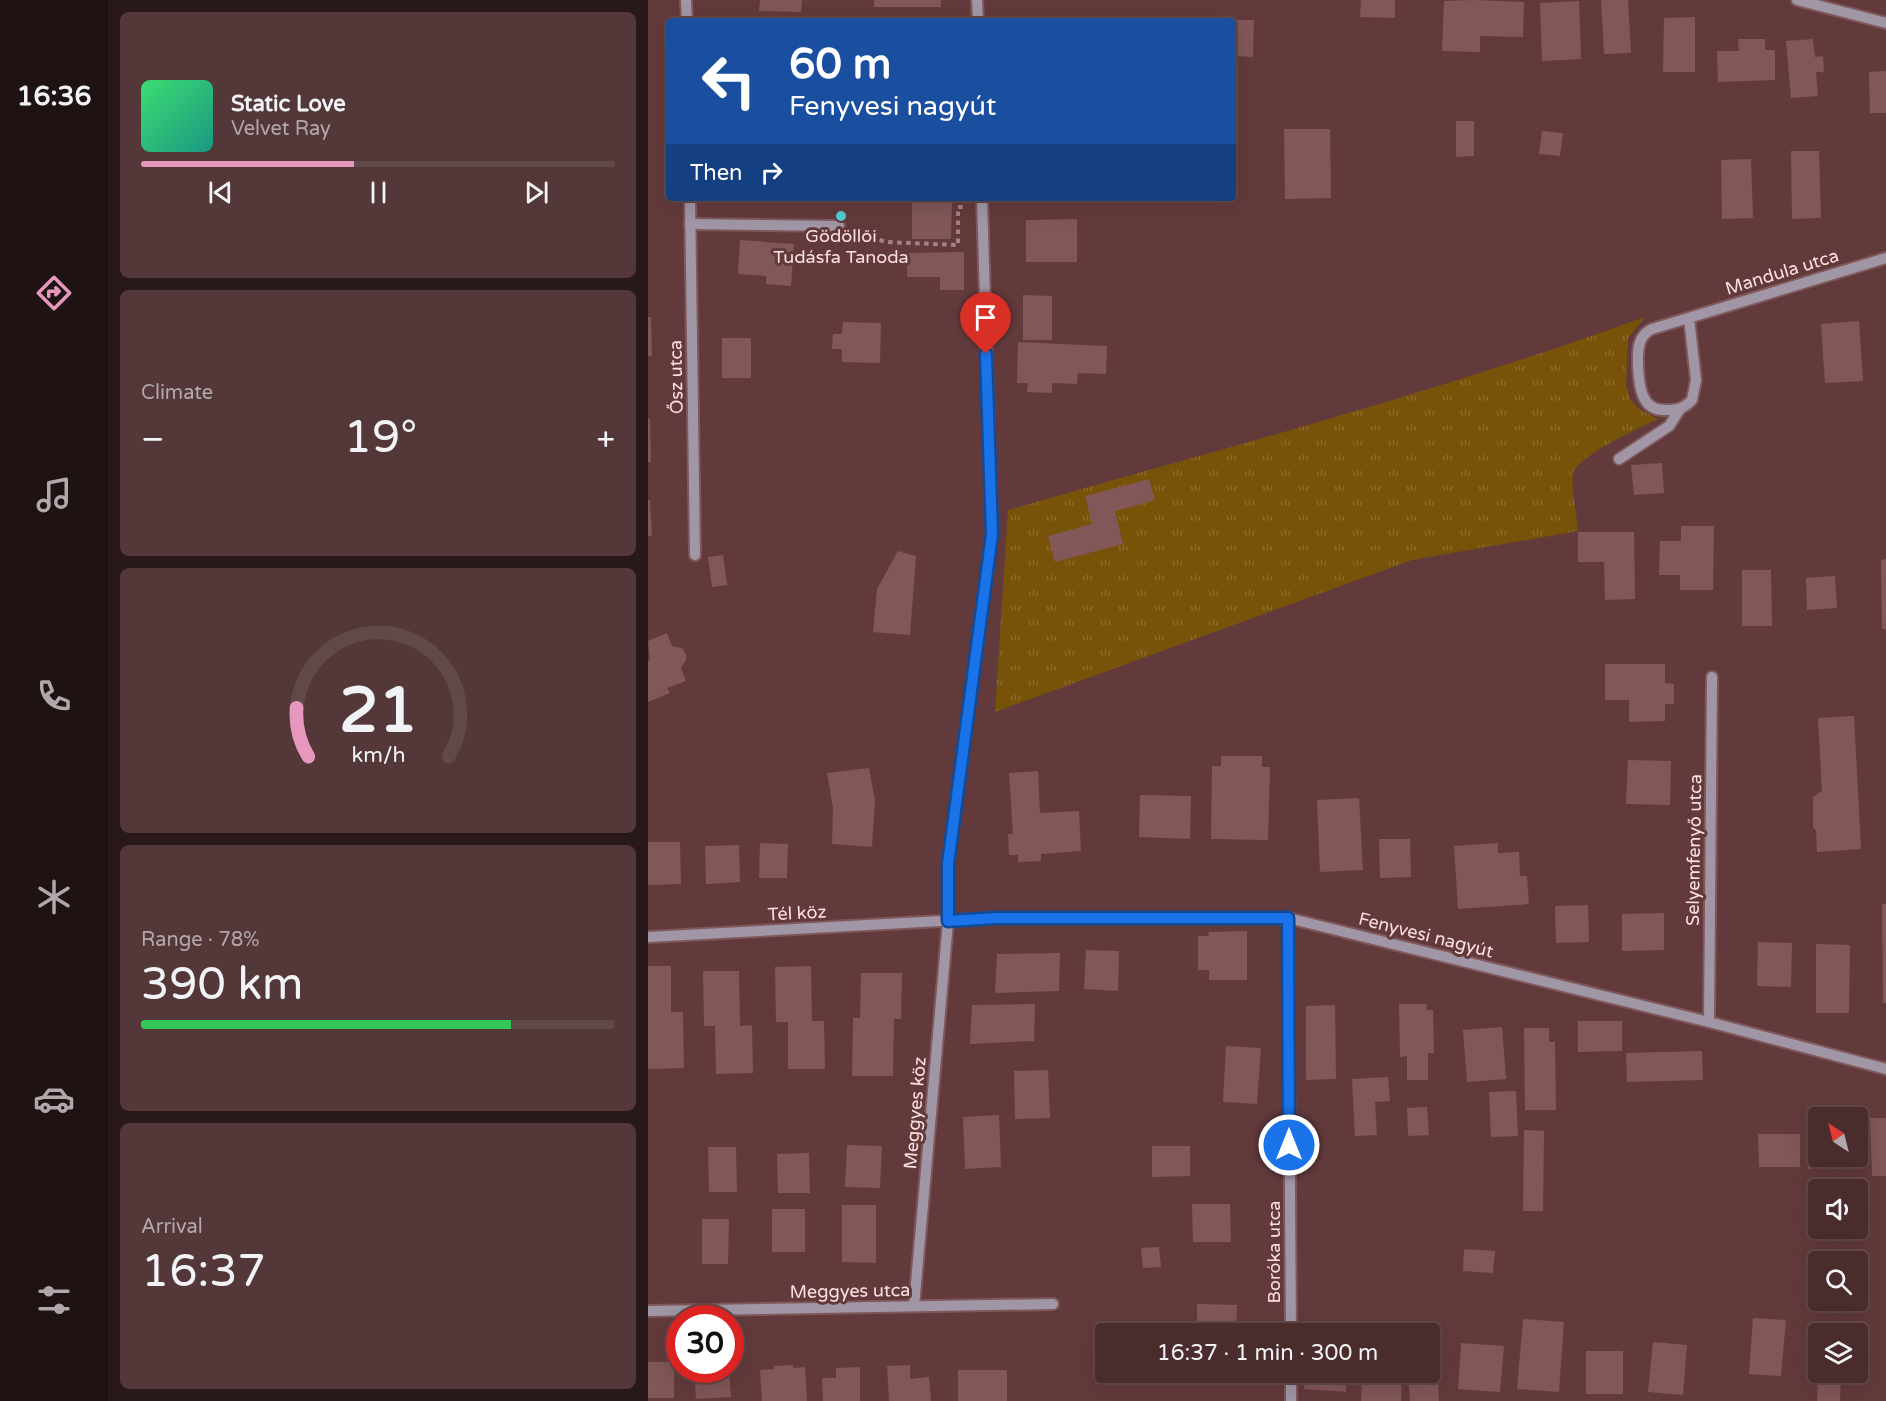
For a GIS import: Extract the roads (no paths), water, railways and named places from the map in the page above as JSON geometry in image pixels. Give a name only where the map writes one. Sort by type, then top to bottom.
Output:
[{"type":"street","points":[[686,0],[687,18]]},
{"type":"street","points":[[977,0],[978,18]]},
{"type":"street","points":[[1797,0],[1886,23]]},
{"type":"street","name":"Ősz utca","points":[[690,201],[695,555]]},
{"type":"street","name":"Meggyes köz","points":[[914,1306],[948,921],[948,864],[992,534],[982,203]]},
{"type":"street","points":[[690,224],[839,226]]},
{"type":"street","name":"Mandula utca","points":[[1680,410],[1661,411],[1654,408],[1646,402],[1639,386],[1639,344],[1647,332],[1663,324],[1886,258]]},
{"type":"street","points":[[1619,459],[1669,426],[1680,410],[1692,400],[1696,380],[1689,318]]},
{"type":"street","name":"Selyemfenyő utca","points":[[1709,1022],[1712,677]]},
{"type":"street","name":"Fenyvesi nagyút","points":[[948,921],[996,918],[1288,918],[1709,1022],[1886,1069]]},
{"type":"street","name":"Boróka utca","points":[[1288,918],[1291,1323]]},
{"type":"street","name":"Tél köz","points":[[648,937],[948,921]]},
{"type":"street","name":"Meggyes utca","points":[[648,1311],[1053,1304]]},
{"type":"street","points":[[1291,1383],[1291,1401]]},
{"type":"place","name":"Gödöllői Tudásfa Tanoda","points":[[841,216]]}]
